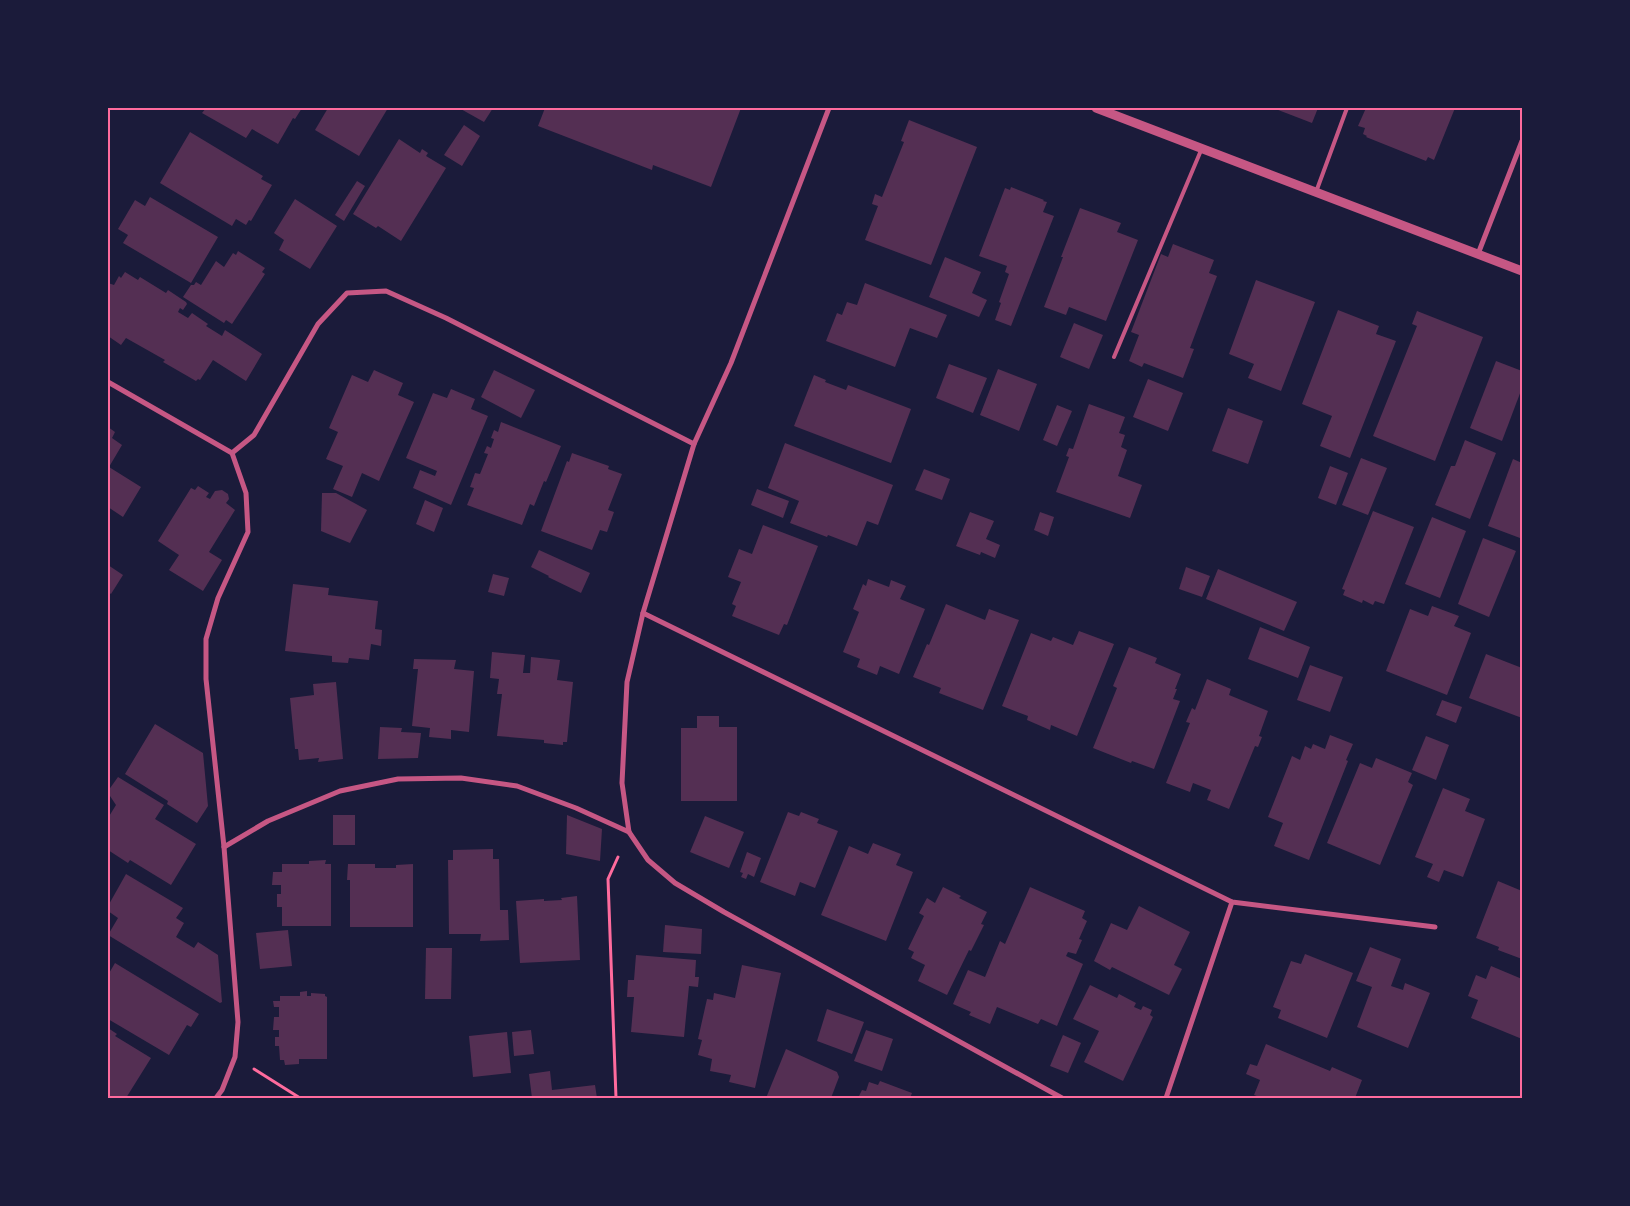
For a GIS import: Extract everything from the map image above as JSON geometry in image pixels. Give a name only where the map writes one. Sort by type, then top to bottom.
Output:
[{"type":"street","points":[[829,108],[731,363],[694,444],[643,613],[627,682],[622,783],[629,832],[648,860],[676,883],[724,912],[1062,1098]]},
{"type":"street","points":[[1096,108],[1522,271]]},
{"type":"street","points":[[1478,254],[1522,141]]},
{"type":"street","points":[[232,453],[254,435],[318,324],[347,293],[386,291],[446,318],[694,444]]},
{"type":"street","points":[[108,382],[232,453],[246,493],[248,532],[218,598],[206,639],[206,679],[224,847],[238,1022],[235,1057],[222,1090],[216,1098]]},
{"type":"street","points":[[643,613],[1232,902],[1435,927]]},
{"type":"street","points":[[224,847],[268,821],[340,791],[398,779],[461,778],[517,786],[576,808],[629,832]]},
{"type":"street","points":[[1166,1098],[1232,902]]},
{"type":"lane","points":[[1316,192],[1347,108]]},
{"type":"lane","points":[[1114,357],[1202,148]]},
{"type":"path","points":[[608,879],[616,1098]]},
{"type":"path","points":[[235,1057],[300,1098]]},
{"type":"building","points":[[206,108],[302,108],[295,119],[293,118],[278,144],[252,129],[246,138],[202,113]]},
{"type":"building","points":[[328,108],[388,108],[359,156],[315,130]]},
{"type":"building","points":[[459,108],[493,108],[484,122]]},
{"type":"building","points":[[545,108],[741,108],[711,187],[653,165],[652,170],[538,126]]},
{"type":"building","points":[[1273,108],[1318,108],[1312,123]]},
{"type":"building","points":[[1366,108],[1455,108],[1434,160],[1428,157],[1426,161],[1366,137],[1363,134],[1365,128],[1358,126]]},
{"type":"building","points":[[909,120],[977,147],[931,265],[865,240],[878,206],[872,204],[875,194],[882,197],[904,142],[901,141]]},
{"type":"building","points":[[464,125],[480,136],[462,166],[444,155]]},
{"type":"building","points":[[190,132],[263,176],[261,179],[272,185],[251,221],[249,220],[246,225],[236,219],[232,226],[160,183]]},
{"type":"building","points":[[399,139],[420,153],[422,149],[428,153],[426,156],[446,168],[401,241],[378,226],[376,228],[353,214]]},
{"type":"building","points":[[357,181],[365,186],[344,221],[335,215]]},
{"type":"building","points":[[1011,187],[1047,202],[1043,212],[1054,216],[1011,326],[995,320],[1009,274],[1005,272],[1007,266],[979,256],[1005,188],[1010,190]]},
{"type":"building","points":[[150,197],[218,237],[191,283],[123,243],[128,235],[118,229],[135,200],[145,206]]},
{"type":"building","points":[[295,199],[337,226],[310,269],[279,250],[284,240],[274,233]]},
{"type":"building","points":[[1080,208],[1121,223],[1117,232],[1138,240],[1106,321],[1069,307],[1066,315],[1044,307]]},
{"type":"building","points":[[1173,244],[1214,260],[1209,273],[1217,276],[1190,348],[1194,349],[1183,378],[1144,363],[1142,367],[1129,361],[1139,335],[1131,332],[1161,254],[1168,257]]},
{"type":"building","points":[[238,251],[265,268],[262,272],[265,274],[232,324],[226,320],[224,323],[183,297],[191,285],[194,285],[196,282],[201,285],[216,261],[224,267],[233,253],[236,255]]},
{"type":"building","points":[[945,257],[981,272],[972,293],[987,300],[979,317],[929,297]]},
{"type":"building","points":[[125,272],[138,280],[140,277],[166,293],[168,290],[186,302],[187,304],[183,310],[180,308],[178,312],[188,318],[192,313],[208,324],[206,326],[222,336],[225,330],[262,354],[246,381],[213,360],[200,380],[196,381],[163,362],[165,360],[126,338],[121,345],[108,336],[108,283],[114,285],[119,276],[121,278]]},
{"type":"building","points":[[1256,280],[1315,302],[1281,391],[1248,378],[1254,364],[1229,354]]},
{"type":"building","points":[[865,283],[947,315],[937,338],[910,328],[895,367],[826,341],[837,313],[842,315],[847,302],[857,305]]},
{"type":"building","points":[[1338,310],[1379,326],[1376,334],[1396,341],[1350,458],[1320,446],[1332,416],[1302,404]]},
{"type":"building","points":[[1417,311],[1483,337],[1435,461],[1373,436],[1417,326],[1412,324]]},
{"type":"building","points":[[1074,323],[1103,335],[1089,369],[1060,357]]},
{"type":"building","points":[[1496,361],[1522,371],[1522,388],[1502,441],[1470,428]]},
{"type":"building","points":[[949,364],[987,378],[973,413],[936,398]]},
{"type":"building","points":[[998,369],[1037,384],[1019,431],[980,415]]},
{"type":"building","points":[[374,370],[403,383],[398,395],[414,402],[379,481],[362,473],[352,497],[333,489],[343,466],[326,459],[338,432],[329,428],[352,375],[368,382]]},
{"type":"building","points":[[494,370],[535,390],[521,418],[481,397]]},
{"type":"building","points":[[814,375],[826,380],[825,382],[846,390],[848,385],[911,409],[891,463],[794,426]]},
{"type":"building","points":[[1148,379],[1183,393],[1168,431],[1133,417]]},
{"type":"building","points":[[451,389],[475,399],[471,409],[488,416],[451,505],[413,488],[420,470],[435,476],[437,471],[406,458],[433,393],[447,398]]},
{"type":"building","points":[[1089,404],[1125,417],[1119,433],[1125,435],[1121,447],[1127,450],[1118,476],[1142,485],[1130,518],[1056,492],[1069,457],[1066,456],[1069,448],[1073,449]]},
{"type":"building","points":[[1057,405],[1072,411],[1057,446],[1043,440]]},
{"type":"building","points":[[1228,408],[1263,421],[1248,464],[1212,451]]},
{"type":"building","points":[[501,422],[561,446],[546,482],[544,481],[534,506],[530,504],[522,525],[467,505],[474,488],[470,487],[475,473],[480,474],[488,454],[484,453],[487,446],[491,448],[494,439],[491,438],[494,430],[498,432]]},
{"type":"building","points":[[108,427],[115,432],[112,438],[122,445],[109,467],[141,487],[123,517],[108,507]]},
{"type":"building","points":[[1465,440],[1496,453],[1470,519],[1435,505],[1451,466],[1455,466]]},
{"type":"building","points":[[785,443],[893,485],[878,525],[867,521],[857,546],[790,523],[799,501],[768,488]]},
{"type":"building","points":[[572,453],[609,466],[608,469],[622,474],[608,510],[614,512],[607,532],[600,530],[592,550],[541,531],[567,461],[569,462]]},
{"type":"building","points":[[1361,458],[1387,468],[1368,515],[1342,505]]},
{"type":"building","points":[[1513,459],[1522,463],[1522,533],[1520,538],[1488,526]]},
{"type":"building","points":[[1330,466],[1348,473],[1336,505],[1318,498]]},
{"type":"building","points":[[924,469],[950,479],[942,500],[915,490]]},
{"type":"building","points":[[198,486],[209,493],[206,497],[210,499],[215,491],[222,490],[228,494],[229,499],[226,503],[235,510],[209,552],[222,560],[203,591],[169,570],[179,555],[158,541],[191,488],[195,490]]},
{"type":"building","points":[[757,489],[789,501],[783,518],[751,505]]},
{"type":"building","points":[[322,493],[336,493],[367,510],[350,543],[321,531]]},
{"type":"building","points":[[425,500],[443,508],[434,532],[416,524]]},
{"type":"building","points":[[1373,511],[1414,527],[1384,604],[1375,601],[1373,605],[1363,600],[1362,603],[1343,595],[1345,590],[1342,589]]},
{"type":"building","points":[[970,512],[994,521],[986,539],[1000,545],[995,558],[981,552],[980,555],[956,546]]},
{"type":"building","points":[[1040,512],[1054,517],[1048,536],[1034,530]]},
{"type":"building","points":[[1432,517],[1466,531],[1440,598],[1405,584]]},
{"type":"building","points":[[763,525],[818,546],[787,625],[784,624],[779,635],[732,616],[736,606],[732,604],[741,582],[728,577],[739,549],[752,554]]},
{"type":"building","points":[[1483,538],[1516,551],[1489,617],[1458,604]]},
{"type":"building","points":[[539,550],[590,573],[581,593],[531,567]]},
{"type":"building","points":[[108,565],[123,575],[111,594],[108,592]]},
{"type":"building","points":[[1186,567],[1210,576],[1202,597],[1179,589]]},
{"type":"building","points":[[1218,569],[1297,602],[1284,631],[1206,599]]},
{"type":"building","points":[[493,574],[509,578],[504,596],[488,592]]},
{"type":"building","points":[[868,579],[889,587],[891,580],[906,586],[900,599],[925,609],[899,674],[880,666],[877,675],[857,667],[860,659],[843,652],[859,612],[853,609],[863,584],[866,586]]},
{"type":"building","points":[[293,584],[329,588],[328,595],[378,601],[375,629],[382,630],[381,646],[371,644],[369,660],[349,658],[348,663],[332,662],[332,656],[285,651]]},
{"type":"building","points":[[946,604],[985,620],[989,609],[1019,620],[983,710],[939,693],[941,688],[913,677]]},
{"type":"building","points":[[1432,606],[1459,616],[1454,626],[1471,633],[1447,695],[1386,671],[1410,609],[1428,616]]},
{"type":"building","points":[[1260,627],[1310,647],[1298,678],[1248,659]]},
{"type":"building","points":[[1079,631],[1114,644],[1077,736],[1051,725],[1050,730],[1027,720],[1028,716],[1002,706],[1031,633],[1051,641],[1053,637],[1073,645]]},
{"type":"building","points":[[1129,647],[1157,658],[1155,663],[1181,674],[1173,699],[1180,701],[1154,769],[1132,761],[1131,763],[1093,748],[1117,688],[1113,686]]},
{"type":"building","points":[[492,652],[525,655],[523,673],[530,673],[531,657],[560,660],[557,680],[573,682],[567,742],[563,742],[563,745],[544,743],[544,740],[497,736],[502,694],[497,694],[499,679],[490,678]]},
{"type":"building","points":[[1486,654],[1522,668],[1522,718],[1469,698]]},
{"type":"building","points":[[414,659],[456,660],[454,669],[474,671],[469,732],[451,730],[451,739],[429,737],[430,728],[412,726],[418,669],[413,669]]},
{"type":"building","points":[[1310,665],[1343,677],[1330,712],[1297,700]]},
{"type":"building","points":[[1207,679],[1231,689],[1229,695],[1268,711],[1259,736],[1262,737],[1258,747],[1255,746],[1229,809],[1207,800],[1211,790],[1193,783],[1190,792],[1166,783],[1190,723],[1186,722],[1192,708],[1195,710]]},
{"type":"building","points":[[336,682],[343,759],[318,762],[319,758],[299,760],[298,749],[295,749],[290,698],[314,695],[313,684]]},
{"type":"building","points":[[1442,700],[1462,707],[1456,723],[1436,715]]},
{"type":"building","points":[[697,716],[719,716],[719,727],[737,727],[737,801],[681,801],[681,728],[697,728]]},
{"type":"building","points":[[155,724],[203,753],[208,806],[197,823],[167,804],[168,801],[125,774]]},
{"type":"building","points":[[380,727],[402,728],[401,732],[421,733],[418,758],[378,759]]},
{"type":"building","points":[[1330,735],[1353,744],[1309,860],[1274,846],[1283,823],[1268,817],[1292,756],[1300,760],[1305,746],[1311,749],[1313,744],[1325,749]]},
{"type":"building","points":[[1426,736],[1449,745],[1436,780],[1412,770]]},
{"type":"building","points":[[1376,758],[1412,773],[1408,782],[1413,785],[1380,865],[1327,843],[1360,763],[1372,768]]},
{"type":"building","points":[[118,777],[164,805],[155,819],[196,844],[171,885],[130,860],[128,863],[108,850],[108,818],[116,805],[108,791]]},
{"type":"building","points":[[1443,788],[1470,799],[1465,811],[1485,819],[1463,877],[1444,870],[1439,882],[1427,877],[1433,864],[1415,857]]},
{"type":"building","points":[[788,812],[799,816],[801,812],[819,819],[817,823],[838,831],[815,888],[800,882],[795,896],[760,882]]},
{"type":"building","points":[[333,815],[355,815],[355,845],[333,845]]},
{"type":"building","points":[[567,815],[602,829],[600,861],[566,854]]},
{"type":"building","points":[[705,816],[744,832],[729,868],[690,852]]},
{"type":"building","points":[[873,843],[901,854],[896,865],[913,872],[886,941],[821,915],[849,846],[868,854]]},
{"type":"building","points":[[493,849],[493,859],[499,859],[500,910],[508,910],[509,940],[480,941],[481,934],[449,934],[448,860],[453,860],[453,850]]},
{"type":"building","points":[[747,852],[761,858],[754,877],[748,874],[746,879],[741,877],[743,873],[740,872]]},
{"type":"building","points":[[326,860],[325,864],[331,864],[331,926],[282,926],[282,907],[277,907],[277,894],[281,894],[281,885],[272,885],[273,872],[282,872],[282,864],[309,864],[309,861]]},
{"type":"building","points":[[348,864],[375,864],[375,868],[396,868],[396,865],[413,864],[413,927],[350,927],[350,880],[347,880]]},
{"type":"building","points":[[126,874],[183,908],[176,918],[184,923],[176,937],[194,948],[198,942],[218,955],[222,1002],[220,1003],[108,935],[118,918],[108,911],[108,906]]},
{"type":"building","points":[[1498,881],[1522,891],[1522,959],[1498,950],[1499,947],[1476,938]]},
{"type":"building","points":[[943,887],[961,896],[959,898],[987,912],[981,924],[984,925],[971,951],[969,950],[947,995],[918,981],[925,965],[911,958],[914,952],[908,949],[924,916],[919,913],[927,898],[935,903]]},
{"type":"building","points":[[1030,887],[1085,911],[1082,918],[1087,921],[1079,939],[1082,940],[1076,954],[1068,952],[1066,956],[1083,964],[1057,1026],[1041,1019],[1038,1024],[997,1007],[990,1024],[969,1015],[971,1012],[953,1004],[968,970],[985,977],[1000,941],[1005,944]]},
{"type":"building","points":[[577,896],[580,960],[520,963],[516,901],[562,900],[561,898]]},
{"type":"building","points":[[1139,906],[1190,932],[1174,965],[1182,969],[1169,995],[1112,967],[1110,970],[1094,961],[1111,923],[1127,930]]},
{"type":"building","points":[[665,925],[702,929],[701,954],[663,952]]},
{"type":"building","points":[[288,930],[292,966],[260,969],[256,933]]},
{"type":"building","points":[[1370,947],[1401,959],[1391,986],[1403,990],[1405,983],[1430,993],[1408,1048],[1357,1027],[1372,987],[1356,981]]},
{"type":"building","points":[[426,948],[452,948],[451,999],[425,999]]},
{"type":"building","points":[[1305,954],[1353,973],[1327,1038],[1278,1018],[1281,1010],[1273,1007],[1291,961],[1301,964]]},
{"type":"building","points":[[636,955],[696,960],[695,977],[699,977],[698,987],[689,986],[684,1037],[631,1032],[634,997],[627,997],[628,980],[634,980]]},
{"type":"building","points":[[115,963],[199,1014],[191,1027],[187,1025],[169,1055],[108,1019],[108,975]]},
{"type":"building","points":[[742,965],[781,973],[755,1088],[729,1082],[731,1075],[710,1071],[712,1059],[698,1055],[702,1040],[698,1039],[707,999],[713,1000],[714,993],[735,998]]},
{"type":"building","points":[[1491,966],[1522,979],[1522,1039],[1471,1018],[1478,1000],[1468,996],[1476,975],[1486,979]]},
{"type":"building","points":[[1090,985],[1117,998],[1119,994],[1136,1003],[1134,1007],[1141,1010],[1143,1006],[1152,1010],[1150,1015],[1153,1017],[1123,1081],[1084,1062],[1099,1031],[1073,1019]]},
{"type":"building","points":[[307,991],[307,996],[311,996],[311,993],[325,994],[327,997],[327,1059],[299,1059],[299,1064],[285,1065],[284,1060],[280,1060],[279,1046],[275,1046],[275,1037],[279,1037],[279,1030],[273,1030],[274,1017],[279,1017],[279,1007],[274,1007],[273,1001],[280,1001],[280,996],[300,996],[300,992]]},
{"type":"building","points":[[827,1009],[864,1022],[852,1054],[817,1041]]},
{"type":"building","points":[[108,1028],[117,1034],[115,1036],[151,1058],[126,1098],[108,1098]]},
{"type":"building","points":[[531,1030],[534,1054],[514,1056],[512,1032]]},
{"type":"building","points":[[866,1030],[893,1039],[882,1071],[854,1061]]},
{"type":"building","points":[[507,1032],[511,1073],[473,1077],[469,1036]]},
{"type":"building","points":[[1063,1035],[1081,1043],[1068,1073],[1050,1066]]},
{"type":"building","points":[[1266,1044],[1330,1071],[1332,1067],[1362,1080],[1355,1098],[1262,1098],[1254,1095],[1260,1080],[1246,1074],[1250,1064],[1257,1066]]},
{"type":"building","points":[[786,1049],[837,1072],[839,1077],[831,1098],[766,1098]]},
{"type":"building","points":[[550,1071],[552,1090],[595,1085],[597,1098],[532,1098],[529,1074]]},
{"type":"building","points":[[880,1081],[912,1093],[910,1098],[858,1098],[862,1090],[866,1091],[869,1082],[878,1085]]}]
